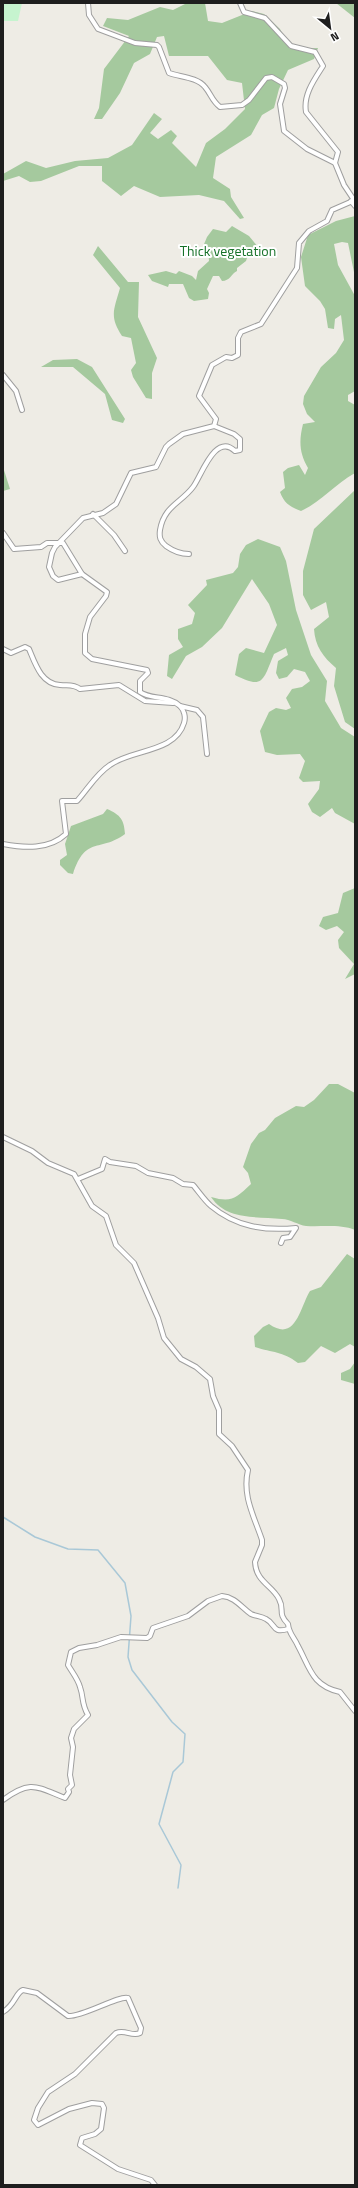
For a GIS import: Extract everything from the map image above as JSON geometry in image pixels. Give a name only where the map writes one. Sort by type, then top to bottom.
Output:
[{"type":"street","points":[[88,3],[89,15],[98,29],[135,43],[157,45],[169,73],[198,81],[205,87],[209,96],[220,107],[242,105],[249,100],[266,78],[272,77],[284,84],[285,88],[280,104],[284,131],[307,149],[335,163]]},
{"type":"street","points":[[240,3],[244,12],[265,18],[291,46],[315,52],[323,66],[311,86],[305,107],[306,112],[338,152],[335,163],[355,206]]},
{"type":"street","points":[[214,426],[216,419],[199,396],[212,365],[226,357],[232,358],[238,355],[238,338],[241,332],[261,324],[297,268],[299,243],[309,230],[327,221],[332,210],[352,201]]},
{"type":"street","points":[[3,375],[16,391],[22,410]]},
{"type":"street","points":[[82,574],[76,574],[61,581],[53,576],[49,568],[52,553],[59,544],[83,518],[93,514],[103,513],[116,504],[131,473],[156,467],[163,451],[169,444],[183,434],[214,426],[234,434],[240,439],[240,450],[236,451],[232,448],[224,447],[212,455],[194,487],[172,506],[163,518],[160,528],[159,537],[162,543],[175,552],[188,554]]},
{"type":"street","points":[[93,514],[114,535],[125,551]]},
{"type":"street","points":[[3,533],[14,549],[26,546],[41,547],[47,543],[63,543],[82,574],[106,592],[106,596],[90,616],[85,634],[85,653],[92,659],[147,670],[148,673],[140,681],[140,692],[144,695],[164,698],[180,706],[197,710],[203,717],[206,754]]},
{"type":"street","points":[[3,649],[11,653],[25,647],[29,649],[41,676],[58,685],[74,685],[80,689],[119,685],[145,701],[175,703]]},
{"type":"street","points":[[3,844],[24,848],[58,842],[66,834],[62,801],[77,801],[97,775],[111,764],[152,750],[175,737],[179,733],[185,720],[184,712],[180,706]]},
{"type":"street","points":[[3,1137],[32,1151],[48,1163],[74,1174],[92,1206],[106,1216],[116,1245],[134,1263],[158,1318],[164,1338],[181,1359],[208,1376],[212,1382],[212,1391],[219,1410],[220,1434],[232,1446],[248,1470],[246,1484],[248,1501],[262,1545],[256,1566],[263,1583],[279,1598],[281,1618],[288,1624],[288,1629],[306,1665],[319,1683],[328,1689],[340,1692],[355,1711]]},
{"type":"street","points":[[78,1179],[102,1169],[105,1159],[110,1162],[136,1166],[148,1173],[173,1178],[182,1184],[193,1185],[210,1206],[246,1226],[259,1228],[296,1228],[290,1237],[283,1238],[281,1243]]},
{"type":"street","points":[[3,1800],[22,1789],[37,1786],[65,1798],[68,1789],[72,1785],[70,1775],[73,1747],[71,1738],[74,1729],[88,1715],[82,1704],[83,1695],[80,1686],[68,1664],[71,1652],[76,1649],[97,1645],[121,1637],[147,1638],[150,1636],[153,1628],[188,1616],[208,1600],[222,1596],[241,1604],[251,1614],[267,1619],[277,1630],[281,1631],[288,1629]]},
{"type":"street","points":[[3,2012],[12,2005],[18,1993],[23,1990],[37,1993],[68,2016],[76,2015],[125,1997],[128,1998],[141,2028],[140,2033],[133,2035],[125,2031],[116,2033],[76,2074],[48,2092],[38,2108],[34,2120],[38,2125],[69,2109],[92,2103],[102,2104],[104,2108],[101,2129],[95,2134],[82,2138],[80,2145],[118,2169],[148,2178],[155,2185]]},
{"type":"green space","points":[[3,3],[22,3],[18,21],[3,21]]},
{"type":"green space","points":[[187,3],[205,3],[208,21],[222,23],[252,11],[264,14],[280,29],[290,49],[318,48],[314,59],[288,70],[279,89],[274,108],[262,115],[251,135],[216,157],[213,178],[230,189],[231,197],[244,218],[240,219],[224,201],[199,195],[160,197],[134,186],[121,196],[102,181],[102,166],[79,166],[41,181],[30,182],[19,176],[3,181],[3,174],[26,161],[46,168],[75,161],[108,158],[132,145],[154,113],[162,119],[150,133],[158,139],[171,130],[177,136],[172,143],[196,167],[206,143],[225,129],[245,109],[242,83],[227,80],[208,56],[169,56],[164,36],[157,37],[150,54],[134,63],[120,93],[102,119],[94,119],[99,108],[104,69],[129,36],[103,26],[107,18],[128,20],[160,7],[173,10]]},
{"type":"green space","points":[[336,3],[355,3],[355,18]]},
{"type":"green space","points":[[355,216],[355,277],[348,243],[342,242],[334,244],[338,265],[355,296],[355,391],[348,395],[348,401],[355,405],[355,473],[315,503],[301,511],[288,504],[283,499],[280,492],[285,488],[283,472],[288,468],[299,465],[305,475],[308,468],[301,452],[300,441],[303,424],[315,422],[307,414],[303,404],[304,396],[321,367],[336,353],[344,340],[341,315],[335,319],[334,329],[328,328],[325,309],[320,301],[305,286],[301,257],[308,235],[336,221]]},
{"type":"green space","name":"Thick vegetation","points":[[232,226],[249,236],[258,247],[256,254],[248,255],[246,261],[237,268],[237,271],[229,279],[222,281],[219,276],[213,276],[207,289],[209,293],[208,299],[194,301],[189,298],[183,284],[169,284],[168,287],[152,281],[148,275],[166,271],[176,274],[179,271],[192,276],[196,280],[198,271],[209,261],[208,249],[202,249],[207,237],[213,229],[226,232]]},
{"type":"green space","points":[[98,246],[128,282],[139,282],[138,317],[157,358],[152,373],[152,399],[146,398],[133,377],[131,370],[136,363],[131,338],[122,336],[114,318],[120,288],[93,255]]},
{"type":"green space","points":[[77,359],[92,367],[125,419],[123,423],[112,420],[105,394],[73,367],[41,367],[53,360]]},
{"type":"green space","points":[[3,467],[10,489],[3,491]]},
{"type":"green space","points":[[355,490],[355,729],[345,722],[334,686],[336,668],[320,651],[316,641],[314,629],[329,617],[326,602],[311,610],[303,595],[303,571],[314,529]]},
{"type":"green space","points":[[258,539],[280,547],[286,561],[296,610],[311,655],[327,681],[325,701],[341,728],[355,737],[355,824],[335,813],[332,808],[320,817],[312,812],[308,804],[319,789],[320,781],[303,782],[299,778],[305,761],[300,754],[277,755],[265,752],[260,731],[269,712],[276,708],[286,710],[291,708],[286,698],[292,689],[302,687],[310,681],[305,672],[294,669],[287,677],[279,679],[276,673],[278,661],[288,655],[286,648],[274,654],[261,680],[252,682],[235,675],[239,654],[246,648],[264,653],[277,625],[269,604],[252,579],[222,628],[202,647],[186,656],[172,679],[167,676],[169,655],[183,647],[178,639],[178,629],[192,624],[195,613],[188,605],[207,585],[206,580],[233,573],[238,567],[240,554],[246,545]]},
{"type":"green space","points":[[107,809],[116,813],[121,818],[124,825],[125,834],[116,840],[88,849],[78,862],[73,874],[68,873],[60,865],[60,860],[67,855],[65,844],[71,826],[103,814]]},
{"type":"green space","points":[[355,888],[355,974],[345,979],[354,964],[339,948],[338,940],[344,932],[337,926],[326,930],[319,926],[323,917],[338,913],[343,893]]},
{"type":"green space","points":[[329,1084],[338,1084],[355,1093],[355,1230],[337,1226],[306,1226],[285,1219],[243,1216],[234,1214],[218,1205],[211,1197],[218,1199],[233,1198],[251,1184],[248,1173],[243,1167],[251,1144],[259,1133],[265,1130],[275,1118],[296,1106],[304,1107],[314,1100]]},
{"type":"green space","points":[[347,1254],[355,1259],[355,1347],[350,1344],[335,1353],[321,1346],[305,1362],[298,1363],[282,1354],[255,1347],[254,1336],[263,1327],[269,1324],[278,1329],[285,1329],[296,1321],[310,1291],[321,1287]]},
{"type":"green space","points":[[355,1362],[355,1384],[341,1380],[341,1373],[350,1369]]},
{"type":"waterway","points":[[3,1517],[35,1537],[68,1549],[98,1550],[125,1583],[131,1616],[128,1657],[132,1670],[172,1722],[185,1734],[183,1762],[173,1772],[159,1824],[181,1865],[178,1888]]}]
